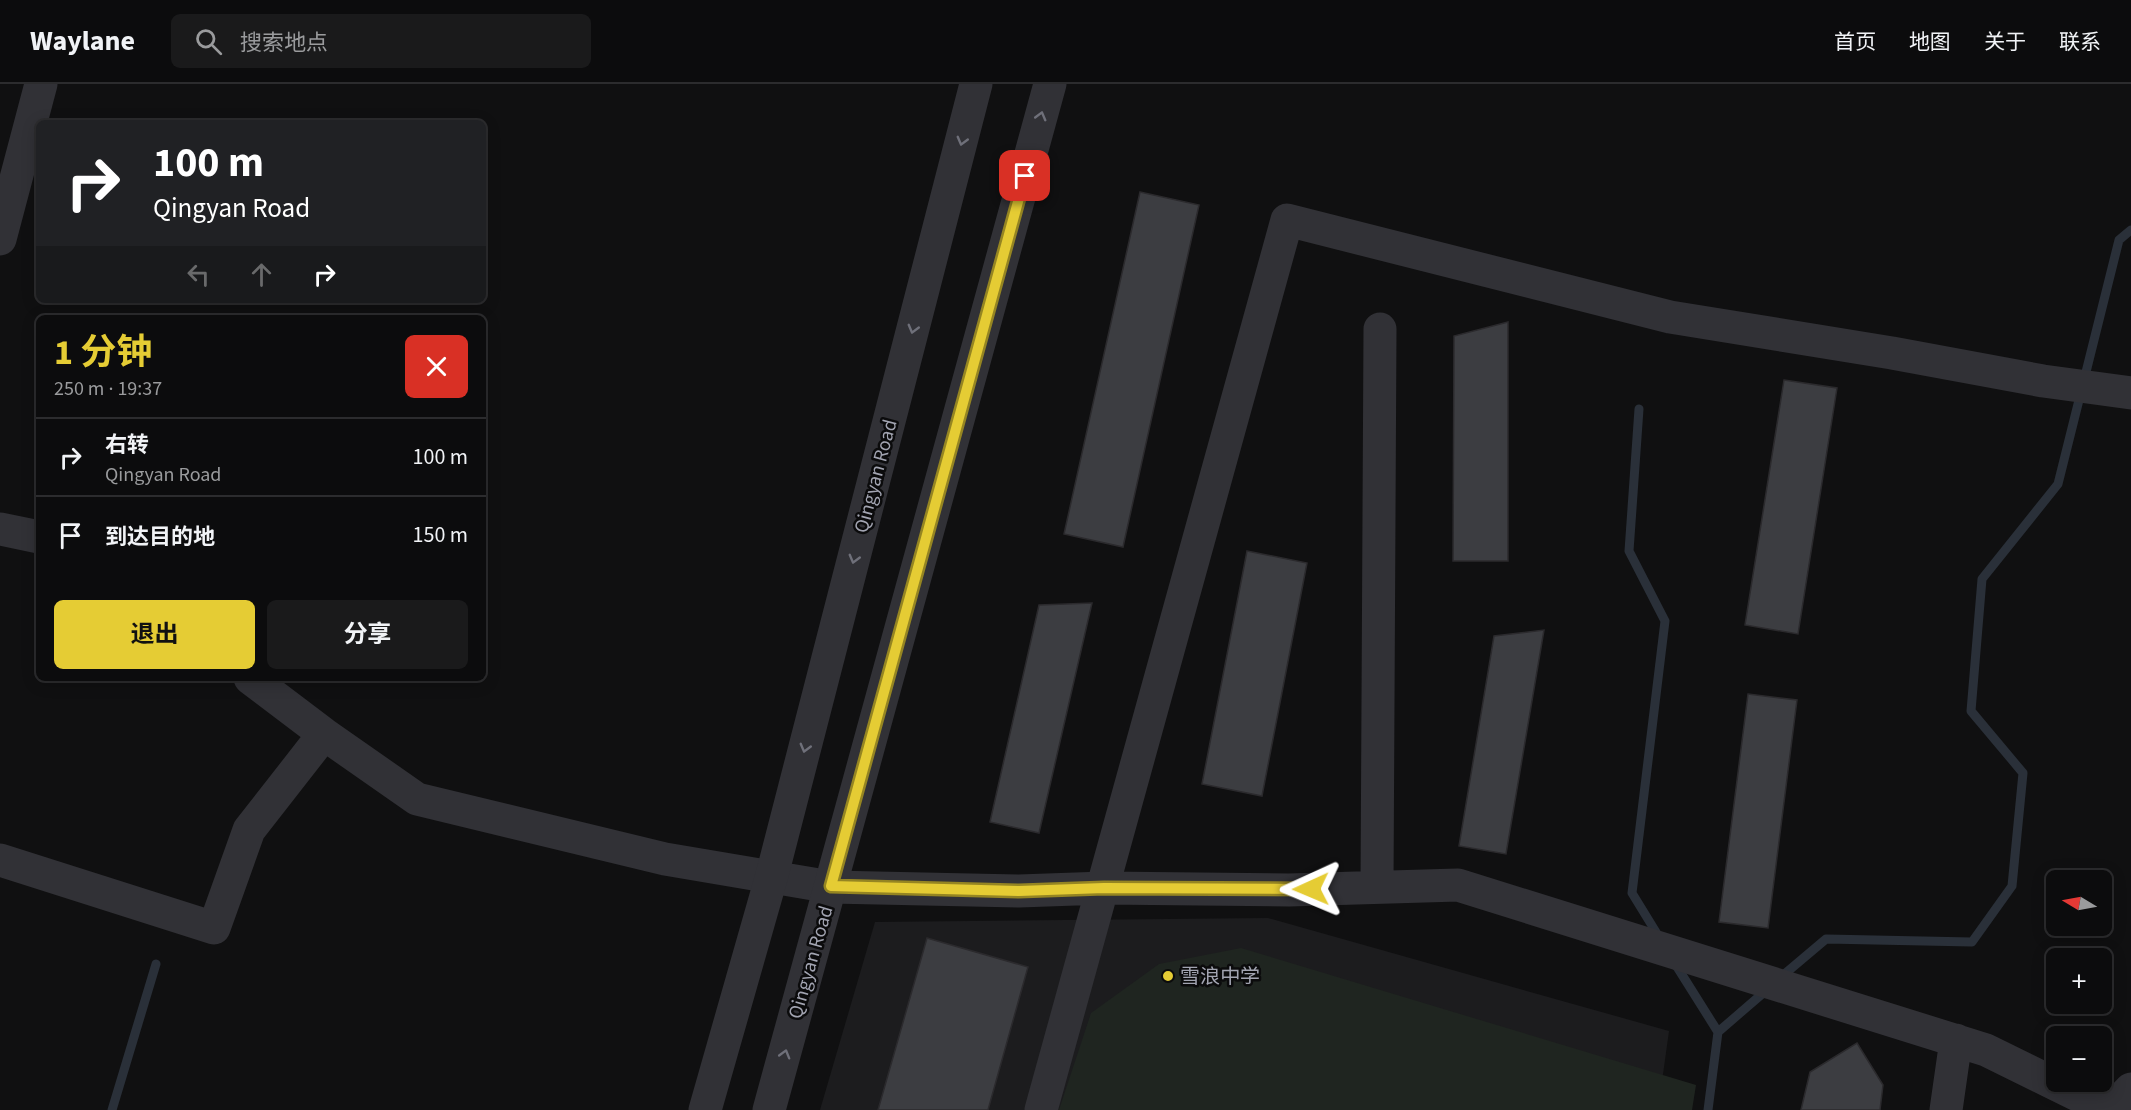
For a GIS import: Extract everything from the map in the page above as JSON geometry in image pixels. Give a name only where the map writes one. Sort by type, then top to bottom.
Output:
[{"type":"street","points":[[0,239],[41,84]]},
{"type":"street","name":"Qingyan Road","points":[[705,1110],[772,875],[976,84]]},
{"type":"street","name":"Qingyan Road","points":[[769,1110],[1050,84]]},
{"type":"street","points":[[1041,1110],[1287,220],[1670,317],[1892,353],[2043,381],[2131,393]]},
{"type":"street","points":[[1377,887],[1380,329]]},
{"type":"street","points":[[0,529],[36,536]]},
{"type":"street","points":[[254,681],[417,800],[665,859],[831,886],[1019,891],[1104,888],[1289,890],[1458,885],[1986,1050],[2109,1110],[2131,1089]]},
{"type":"street","points":[[0,860],[214,928],[249,830],[324,734]]},
{"type":"street","points":[[1946,1110],[1956,1040]]},
{"type":"shaded area","name":"雪浪中学","points":[[1268,918],[1669,1031],[1658,1110],[820,1110],[875,922]]},
{"type":"shaded area","points":[[1241,948],[1696,1085],[1692,1110],[1059,1110],[1091,1013],[1159,964]]},
{"type":"building","points":[[1140,192],[1199,205],[1123,547],[1064,534]]},
{"type":"building","points":[[1508,322],[1508,561],[1453,561],[1454,336]]},
{"type":"building","points":[[1784,380],[1837,388],[1798,634],[1745,625]]},
{"type":"building","points":[[1247,551],[1307,563],[1262,796],[1202,784]]},
{"type":"building","points":[[1092,603],[1039,833],[990,822],[1039,605]]},
{"type":"building","points":[[1544,630],[1506,854],[1459,846],[1494,636]]},
{"type":"building","points":[[1748,694],[1797,700],[1768,928],[1719,922]]},
{"type":"building","points":[[927,938],[1028,967],[988,1110],[878,1110]]},
{"type":"building","points":[[1857,1043],[1883,1085],[1880,1110],[1801,1110],[1810,1072]]},
{"type":"waterway","points":[[1781,977],[1826,939],[1972,942],[2012,886],[2023,773],[1971,711],[1982,579],[2058,484],[2119,240],[2131,230]]},
{"type":"waterway","points":[[1639,409],[1629,551],[1665,621],[1632,893],[1659,937]]},
{"type":"waterway","points":[[1674,962],[1718,1032],[1708,1110]]},
{"type":"waterway","points":[[112,1110],[156,964]]},
{"type":"waterway","points":[[1718,1032],[1769,988]]},
{"type":"place","name":"雪浪中学","points":[[1168,976]]},
{"type":"route","points":[[1025,176],[831,886],[1019,891],[1104,888],[1311,889]]}]
